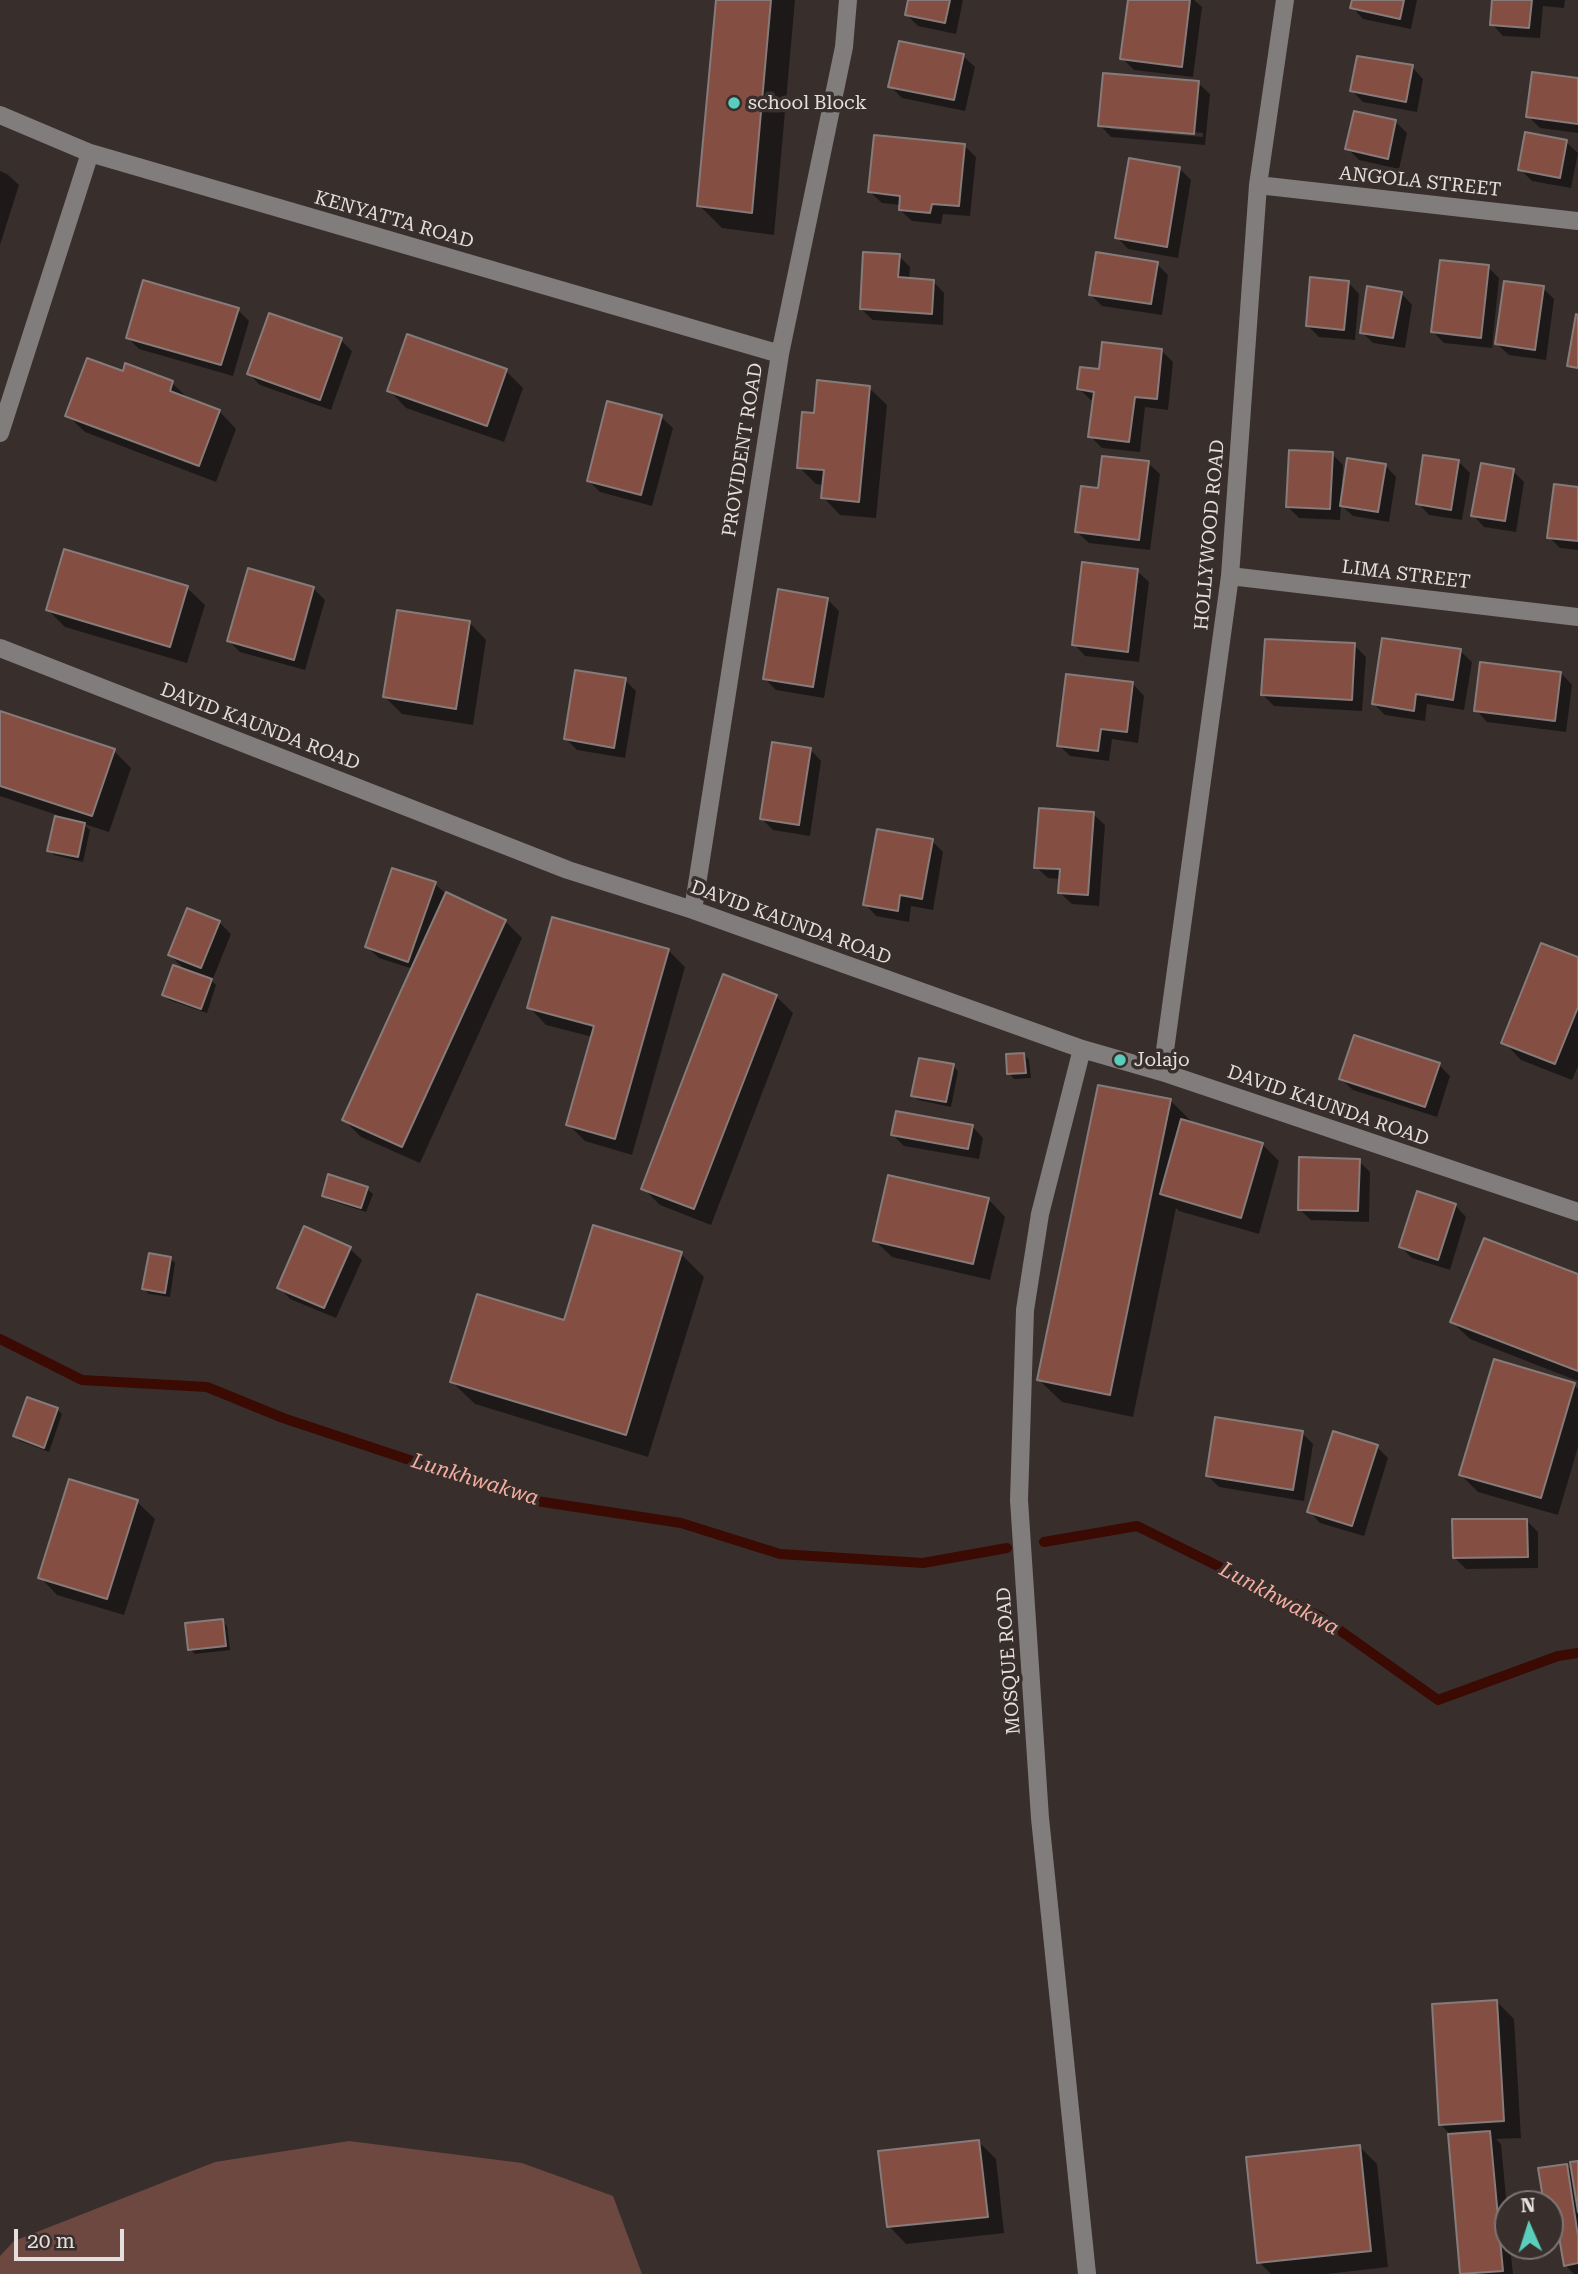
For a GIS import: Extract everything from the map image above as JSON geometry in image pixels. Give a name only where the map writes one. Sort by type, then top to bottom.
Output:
[{"type":"street","name":"PROVIDENT ROAD","points":[[694,910],[780,354],[844,47],[848,0]]},
{"type":"street","name":"HOLLYWOOD ROAD","points":[[1162,1072],[1230,576],[1258,185],[1285,0]]},
{"type":"street","name":"KENYATTA ROAD","points":[[0,114],[90,152],[780,354]]},
{"type":"street","points":[[0,433],[90,152]]},
{"type":"street","name":"ANGOLA STREET","points":[[1258,185],[1578,221]]},
{"type":"street","name":"LIMA STREET","points":[[1230,576],[1578,617]]},
{"type":"street","name":"DAVID KAUNDA ROAD","points":[[0,648],[568,870],[694,910],[1082,1049],[1162,1072],[1578,1212]]},
{"type":"street","name":"MOSQUE ROAD","points":[[1082,1049],[1040,1214],[1026,1310],[1019,1500],[1040,1818],[1087,2274]]},
{"type":"shaded area","points":[[349,2141],[522,2163],[613,2196],[642,2274],[0,2274],[0,2256],[14,2241],[215,2162]]},
{"type":"building","name":"school Block","points":[[716,0],[771,0],[752,213],[697,206]]},
{"type":"building","points":[[908,0],[950,0],[945,23],[905,15]]},
{"type":"building","points":[[1128,0],[1190,0],[1182,67],[1120,59]]},
{"type":"building","points":[[1352,0],[1404,0],[1400,19],[1350,8]]},
{"type":"building","points":[[1492,0],[1532,0],[1529,28],[1490,25]]},
{"type":"building","points":[[899,41],[964,54],[954,100],[888,87]]},
{"type":"building","points":[[1357,56],[1413,65],[1406,102],[1350,91]]},
{"type":"building","points":[[1532,72],[1578,78],[1578,124],[1526,117]]},
{"type":"building","points":[[1103,73],[1199,81],[1194,134],[1098,126]]},
{"type":"building","points":[[1354,111],[1396,120],[1388,159],[1345,149]]},
{"type":"building","points":[[1525,132],[1567,140],[1560,178],[1518,170]]},
{"type":"building","points":[[874,135],[965,144],[959,206],[932,204],[930,213],[899,210],[900,196],[868,192]]},
{"type":"building","points":[[1129,158],[1180,167],[1167,247],[1115,238]]},
{"type":"building","points":[[863,252],[900,254],[898,277],[934,280],[932,314],[860,309]]},
{"type":"building","points":[[1096,252],[1158,262],[1151,304],[1089,295]]},
{"type":"building","points":[[1440,260],[1489,265],[1481,338],[1431,332]]},
{"type":"building","points":[[1310,277],[1349,281],[1344,330],[1306,326]]},
{"type":"building","points":[[143,280],[239,308],[221,365],[126,338]]},
{"type":"building","points":[[1504,281],[1544,286],[1535,350],[1495,344]]},
{"type":"building","points":[[1367,286],[1402,292],[1393,338],[1360,333]]},
{"type":"building","points":[[269,313],[342,338],[320,400],[247,374]]},
{"type":"building","points":[[1576,314],[1578,315],[1578,368],[1567,366]]},
{"type":"building","points":[[407,334],[507,369],[487,426],[387,391]]},
{"type":"building","points":[[1102,342],[1162,349],[1157,399],[1135,397],[1129,442],[1088,437],[1094,392],[1077,389],[1080,367],[1099,369]]},
{"type":"building","points":[[87,358],[123,371],[125,363],[173,381],[170,391],[220,410],[199,466],[65,416]]},
{"type":"building","points":[[817,380],[870,386],[859,502],[821,498],[824,470],[797,468],[802,412],[814,413]]},
{"type":"building","points":[[607,401],[662,415],[641,495],[587,481]]},
{"type":"building","points":[[1289,450],[1333,452],[1330,509],[1286,507]]},
{"type":"building","points":[[1423,455],[1459,460],[1451,510],[1416,504]]},
{"type":"building","points":[[1102,456],[1149,461],[1139,540],[1075,532],[1081,486],[1098,488]]},
{"type":"building","points":[[1347,458],[1386,464],[1378,512],[1340,506]]},
{"type":"building","points":[[1481,463],[1514,469],[1505,521],[1471,516]]},
{"type":"building","points":[[1554,484],[1578,487],[1578,541],[1547,538]]},
{"type":"building","points":[[64,549],[188,586],[170,647],[46,610]]},
{"type":"building","points":[[1082,562],[1138,569],[1128,652],[1072,645]]},
{"type":"building","points":[[248,568],[314,587],[294,660],[227,641]]},
{"type":"building","points":[[778,589],[828,598],[813,687],[763,679]]},
{"type":"building","points":[[397,610],[470,621],[456,709],[383,697]]},
{"type":"building","points":[[1382,638],[1461,649],[1453,700],[1416,694],[1414,711],[1372,704]]},
{"type":"building","points":[[1265,639],[1355,643],[1352,700],[1261,695]]},
{"type":"building","points":[[1480,662],[1561,672],[1555,721],[1474,711]]},
{"type":"building","points":[[575,670],[626,678],[614,748],[564,739]]},
{"type":"building","points":[[1066,674],[1133,682],[1127,732],[1101,729],[1098,751],[1057,746]]},
{"type":"building","points":[[0,711],[115,749],[92,816],[0,786]]},
{"type":"building","points":[[772,742],[811,748],[799,825],[760,819]]},
{"type":"building","points":[[1039,808],[1094,812],[1088,895],[1058,893],[1060,869],[1034,868]]},
{"type":"building","points":[[55,816],[85,823],[78,857],[47,851]]},
{"type":"building","points":[[877,829],[933,839],[922,899],[900,895],[898,911],[863,905]]},
{"type":"building","points":[[392,868],[436,882],[408,962],[365,947]]},
{"type":"building","points":[[446,892],[506,920],[402,1147],[342,1120]]},
{"type":"building","points":[[187,908],[220,921],[201,968],[168,955]]},
{"type":"building","points":[[552,917],[669,949],[615,1139],[566,1125],[594,1026],[527,1008]]},
{"type":"building","points":[[1541,943],[1578,957],[1578,1007],[1555,1064],[1501,1043]]},
{"type":"building","points":[[173,965],[212,979],[201,1009],[162,995]]},
{"type":"building","points":[[723,974],[777,995],[694,1209],[641,1189]]},
{"type":"building","points":[[1354,1035],[1440,1063],[1425,1107],[1339,1079]]},
{"type":"building","points":[[1024,1053],[1026,1073],[1007,1074],[1006,1054]]},
{"type":"building","points":[[919,1058],[954,1064],[946,1102],[911,1096]]},
{"type":"building","points":[[1098,1085],[1171,1099],[1110,1395],[1037,1380]]},
{"type":"building","points":[[896,1111],[973,1125],[968,1149],[891,1135]]},
{"type":"building","points":[[1181,1119],[1263,1143],[1241,1218],[1160,1194]]},
{"type":"building","points":[[1299,1157],[1360,1159],[1358,1211],[1298,1210]]},
{"type":"building","points":[[328,1174],[368,1187],[361,1208],[322,1196]]},
{"type":"building","points":[[888,1175],[989,1198],[973,1264],[873,1241]]},
{"type":"building","points":[[1417,1191],[1456,1204],[1438,1260],[1399,1247]]},
{"type":"building","points":[[593,1225],[682,1252],[626,1435],[450,1382],[477,1294],[564,1320]]},
{"type":"building","points":[[304,1226],[351,1247],[324,1308],[277,1288]]},
{"type":"building","points":[[1484,1238],[1578,1274],[1578,1371],[1450,1322]]},
{"type":"building","points":[[149,1253],[171,1257],[165,1293],[142,1289]]},
{"type":"building","points":[[1494,1359],[1575,1383],[1541,1498],[1459,1475]]},
{"type":"building","points":[[27,1397],[58,1408],[44,1448],[13,1436]]},
{"type":"building","points":[[1215,1417],[1303,1431],[1293,1490],[1206,1476]]},
{"type":"building","points":[[1333,1431],[1378,1445],[1352,1526],[1307,1512]]},
{"type":"building","points":[[69,1479],[138,1500],[107,1599],[38,1578]]},
{"type":"building","points":[[1452,1519],[1527,1519],[1528,1557],[1453,1558]]},
{"type":"building","points":[[223,1619],[226,1646],[188,1650],[185,1623]]},
{"type":"building","points":[[1497,2000],[1504,2121],[1439,2125],[1432,2004]]},
{"type":"building","points":[[1490,2131],[1495,2190],[1494,2260],[1502,2260],[1503,2271],[1460,2274],[1448,2134]]},
{"type":"building","points":[[979,2140],[988,2217],[887,2227],[878,2151]]},
{"type":"building","points":[[1360,2145],[1371,2251],[1257,2263],[1246,2157]]},
{"type":"building","points":[[1578,2161],[1578,2212],[1570,2162]]},
{"type":"building","points":[[1567,2164],[1578,2236],[1578,2263],[1564,2266],[1564,2190],[1542,2190],[1538,2168]]},
{"type":"waterway","name":"Lunkhwakwa","points":[[0,1339],[82,1380],[207,1387],[283,1418],[530,1500],[681,1523],[780,1554],[923,1563],[1007,1548]]},
{"type":"waterway","name":"Lunkhwakwa","points":[[1044,1542],[1137,1526],[1321,1617],[1438,1700],[1558,1656],[1578,1653]]},
{"type":"place","name":"school Block","points":[[734,103]]},
{"type":"place","name":"Jolajo","points":[[1120,1060]]}]
